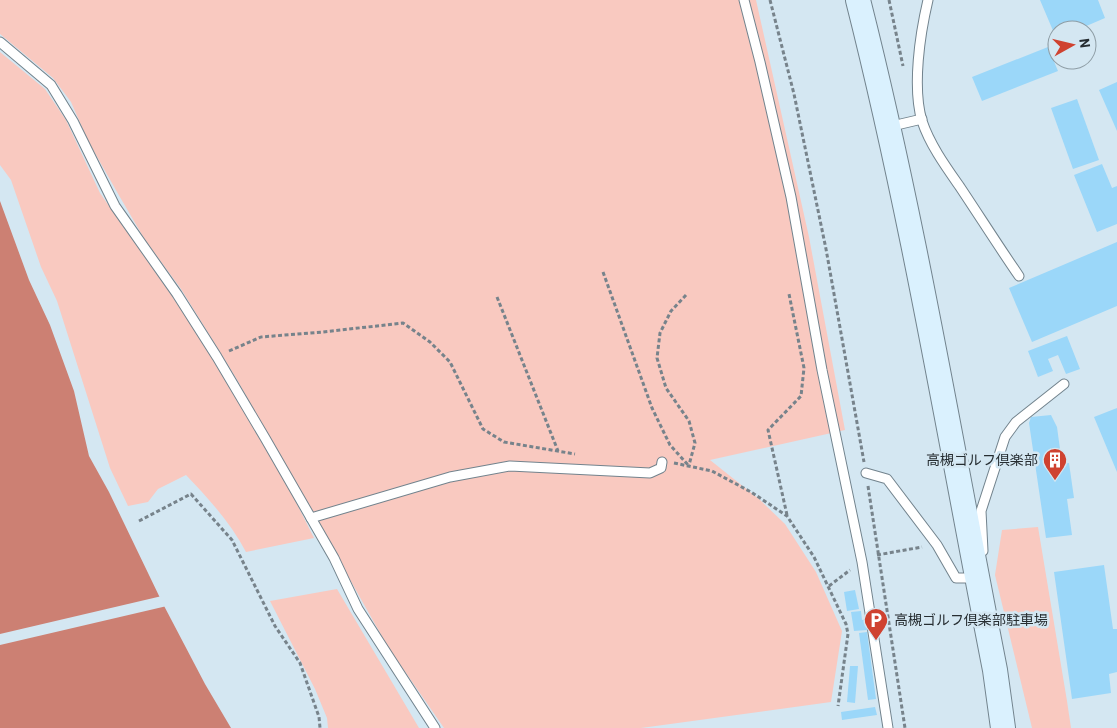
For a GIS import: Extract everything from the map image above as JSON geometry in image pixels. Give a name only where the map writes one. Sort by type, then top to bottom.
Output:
[{"type":"street","points":[[858,0],[908,214],[995,670],[1003,728]]},
{"type":"lane","points":[[744,0],[791,197],[822,370],[862,562],[888,728]]},
{"type":"lane","points":[[928,0],[917,82],[922,119],[928,135],[947,168],[1019,276]]},
{"type":"lane","points":[[0,42],[51,85],[73,121],[115,206],[177,294],[217,357],[334,558],[358,609],[435,728]]},
{"type":"lane","points":[[888,127],[922,119]]},
{"type":"lane","points":[[866,473],[887,479],[936,545],[956,578],[976,578],[983,552],[980,511],[1005,437],[1016,422],[1064,384]]},
{"type":"lane","points":[[311,518],[450,477],[510,466],[650,473],[661,468],[662,462]]},
{"type":"path","points":[[770,0],[794,94],[826,249],[866,473],[905,728]]},
{"type":"path","points":[[889,0],[904,72]]},
{"type":"path","points":[[603,272],[652,408],[670,445],[689,466],[695,443],[689,421],[666,388],[657,358],[660,333],[671,311],[686,296]]},
{"type":"path","points":[[787,516],[768,430],[801,396],[804,368],[789,294]]},
{"type":"path","points":[[497,297],[558,452]]},
{"type":"path","points":[[139,521],[191,494],[232,540],[274,626],[300,663],[319,717],[320,728]]},
{"type":"shaded area","points":[[0,0],[756,0],[809,237],[845,430],[710,460],[759,499],[785,524],[816,572],[842,631],[831,702],[641,728],[444,728],[388,647],[236,378],[181,289],[145,240],[88,141],[71,102],[53,78],[0,34]]},
{"type":"shaded area","points":[[0,52],[45,89],[66,120],[100,193],[214,360],[293,496],[314,538],[246,552],[226,521],[186,475],[158,489],[148,502],[128,506],[110,468],[57,301],[41,267],[11,180],[0,165]]},
{"type":"shaded area","points":[[0,201],[29,280],[50,325],[74,391],[89,456],[109,492],[162,602],[205,684],[231,728],[0,728]]},
{"type":"shaded area","points":[[1038,527],[1071,728],[1032,728],[995,575],[1002,530]]},
{"type":"shaded area","points":[[337,589],[419,728],[328,728],[327,718],[315,689],[270,601]]},
{"type":"pier","points":[[162,596],[167,606],[0,645],[0,634]]},
{"type":"building","points":[[1040,0],[1098,0],[1105,18],[1097,21],[1048,20]]},
{"type":"building","points":[[1047,47],[1047,70],[1058,71],[982,101],[972,77]]},
{"type":"building","points":[[1117,82],[1117,131],[1099,90]]},
{"type":"building","points":[[1077,99],[1099,160],[1073,169],[1051,108]]},
{"type":"building","points":[[1102,164],[1112,188],[1117,186],[1117,224],[1097,232],[1074,175]]},
{"type":"building","points":[[1117,242],[1117,306],[1032,342],[1009,288]]},
{"type":"building","points":[[1067,336],[1080,369],[1066,374],[1058,355],[1048,359],[1053,371],[1038,377],[1028,351]]},
{"type":"building","points":[[1117,408],[1117,472],[1094,417]]},
{"type":"building","name":"高槻ゴルフ倶楽部","points":[[1051,415],[1057,427],[1062,464],[1069,463],[1074,498],[1067,499],[1072,535],[1046,538],[1029,423],[1031,417]]},
{"type":"building","points":[[1104,565],[1113,629],[1117,629],[1117,672],[1109,674],[1111,693],[1072,699],[1054,572]]},
{"type":"building","points":[[855,590],[859,609],[847,611],[844,592]]},
{"type":"building","points":[[861,611],[862,620],[866,619],[867,630],[854,631],[851,612]]},
{"type":"building","points":[[867,632],[876,699],[868,700],[859,633]]},
{"type":"building","points":[[850,666],[858,666],[855,703],[847,702]]},
{"type":"building","points":[[875,707],[877,715],[842,720],[841,712]]},
{"type":"place","name":"高槻ゴルフ倶楽部","points":[[1055,481]]},
{"type":"place","name":"高槻ゴルフ倶楽部駐車場","points":[[876,641]]}]
